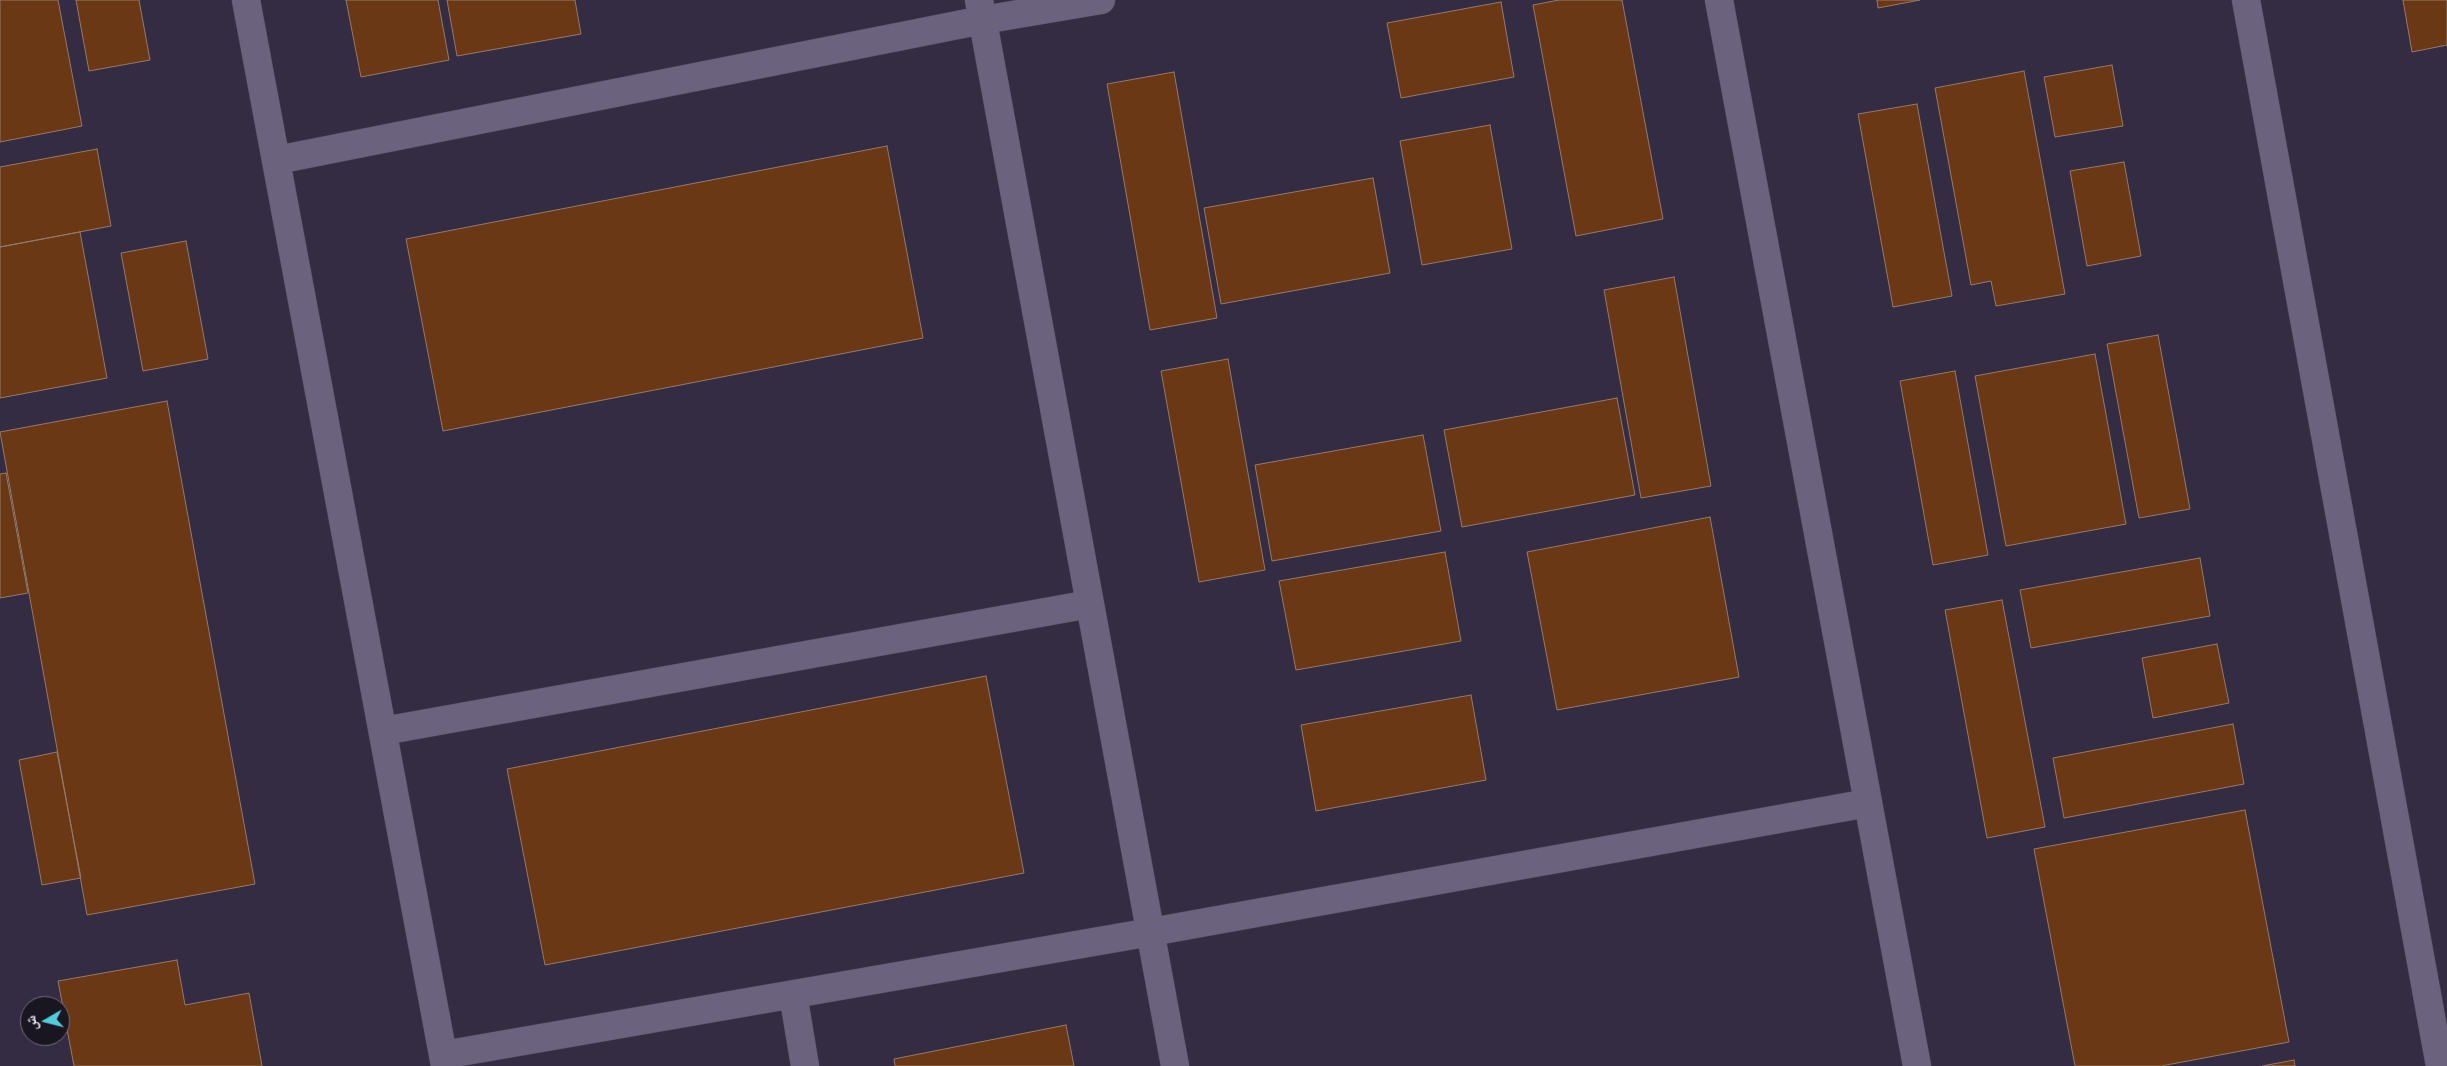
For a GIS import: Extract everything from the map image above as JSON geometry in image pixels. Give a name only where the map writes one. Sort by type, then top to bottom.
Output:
[{"type":"street","points":[[246,0],[444,1061],[793,994],[1151,932],[1868,803]]},
{"type":"street","points":[[277,160],[981,10],[1101,0]]},
{"type":"street","points":[[1719,0],[1917,1066]]},
{"type":"street","points":[[2246,0],[2440,1066]]},
{"type":"street","points":[[981,10],[1176,1066]]},
{"type":"street","points":[[383,731],[1090,604]]},
{"type":"street","points":[[793,994],[805,1066]]},
{"type":"building","points":[[0,0],[58,0],[82,126],[0,142]]},
{"type":"building","points":[[76,0],[139,0],[150,60],[89,71]]},
{"type":"building","points":[[346,0],[438,0],[449,60],[361,77]]},
{"type":"building","points":[[447,0],[575,0],[581,34],[457,56]]},
{"type":"building","points":[[1559,0],[1622,0],[1663,219],[1576,236],[1533,5]]},
{"type":"building","points":[[1877,0],[1920,0],[1878,8]]},
{"type":"building","points":[[2403,0],[2447,0],[2447,45],[2412,52]]},
{"type":"building","points":[[1501,2],[1514,77],[1401,98],[1387,23]]},
{"type":"building","points":[[2112,65],[2123,126],[2055,137],[2044,77]]},
{"type":"building","points":[[2024,71],[2065,294],[1996,306],[1991,281],[1971,285],[1935,88]]},
{"type":"building","points":[[1174,72],[1217,318],[1150,330],[1107,84]]},
{"type":"building","points":[[1917,104],[1952,296],[1893,307],[1858,114]]},
{"type":"building","points":[[1490,125],[1512,249],[1422,265],[1400,141]]},
{"type":"building","points":[[887,146],[923,338],[443,431],[406,239]]},
{"type":"building","points":[[97,149],[111,226],[0,247],[0,167]]},
{"type":"building","points":[[2124,162],[2141,256],[2087,266],[2070,171]]},
{"type":"building","points":[[1373,178],[1390,273],[1221,304],[1204,208]]},
{"type":"building","points":[[80,232],[107,378],[0,398],[0,247]]},
{"type":"building","points":[[186,241],[208,359],[143,371],[121,253]]},
{"type":"building","points":[[1674,277],[1711,486],[1641,498],[1604,290]]},
{"type":"building","points":[[2158,335],[2190,509],[2139,518],[2107,344]]},
{"type":"building","points":[[2095,354],[2126,524],[2006,546],[1975,376]]},
{"type":"building","points":[[1228,359],[1265,570],[1199,582],[1161,371]]},
{"type":"building","points":[[1955,371],[1988,555],[1933,565],[1900,381]]},
{"type":"building","points":[[1617,398],[1635,495],[1462,527],[1444,430]]},
{"type":"building","points":[[167,401],[255,884],[87,915],[0,432]]},
{"type":"building","points":[[1423,435],[1441,531],[1272,561],[1255,465]]},
{"type":"building","points":[[6,473],[28,593],[0,598],[0,474]]},
{"type":"building","points":[[1710,517],[1739,677],[1557,710],[1527,552]]},
{"type":"building","points":[[1445,552],[1461,641],[1296,670],[1279,581]]},
{"type":"building","points":[[2200,558],[2210,616],[2031,648],[2020,590]]},
{"type":"building","points":[[2002,600],[2045,827],[1987,838],[1945,610]]},
{"type":"building","points":[[2217,644],[2229,703],[2153,718],[2142,658]]},
{"type":"building","points":[[986,676],[1024,873],[545,965],[507,769]]},
{"type":"building","points":[[1471,695],[1486,780],[1316,811],[1301,725]]},
{"type":"building","points":[[2233,724],[2244,784],[2064,818],[2053,758]]},
{"type":"building","points":[[57,752],[81,878],[42,885],[19,760]]},
{"type":"building","points":[[2245,810],[2289,1042],[2161,1066],[2075,1066],[2034,849]]},
{"type":"building","points":[[177,960],[185,1005],[249,993],[262,1066],[74,1066],[70,1045],[70,996],[61,996],[58,981]]},
{"type":"building","points":[[1066,1025],[1074,1066],[895,1066],[894,1059]]},
{"type":"building","points":[[2294,1060],[2295,1066],[2262,1066]]}]
